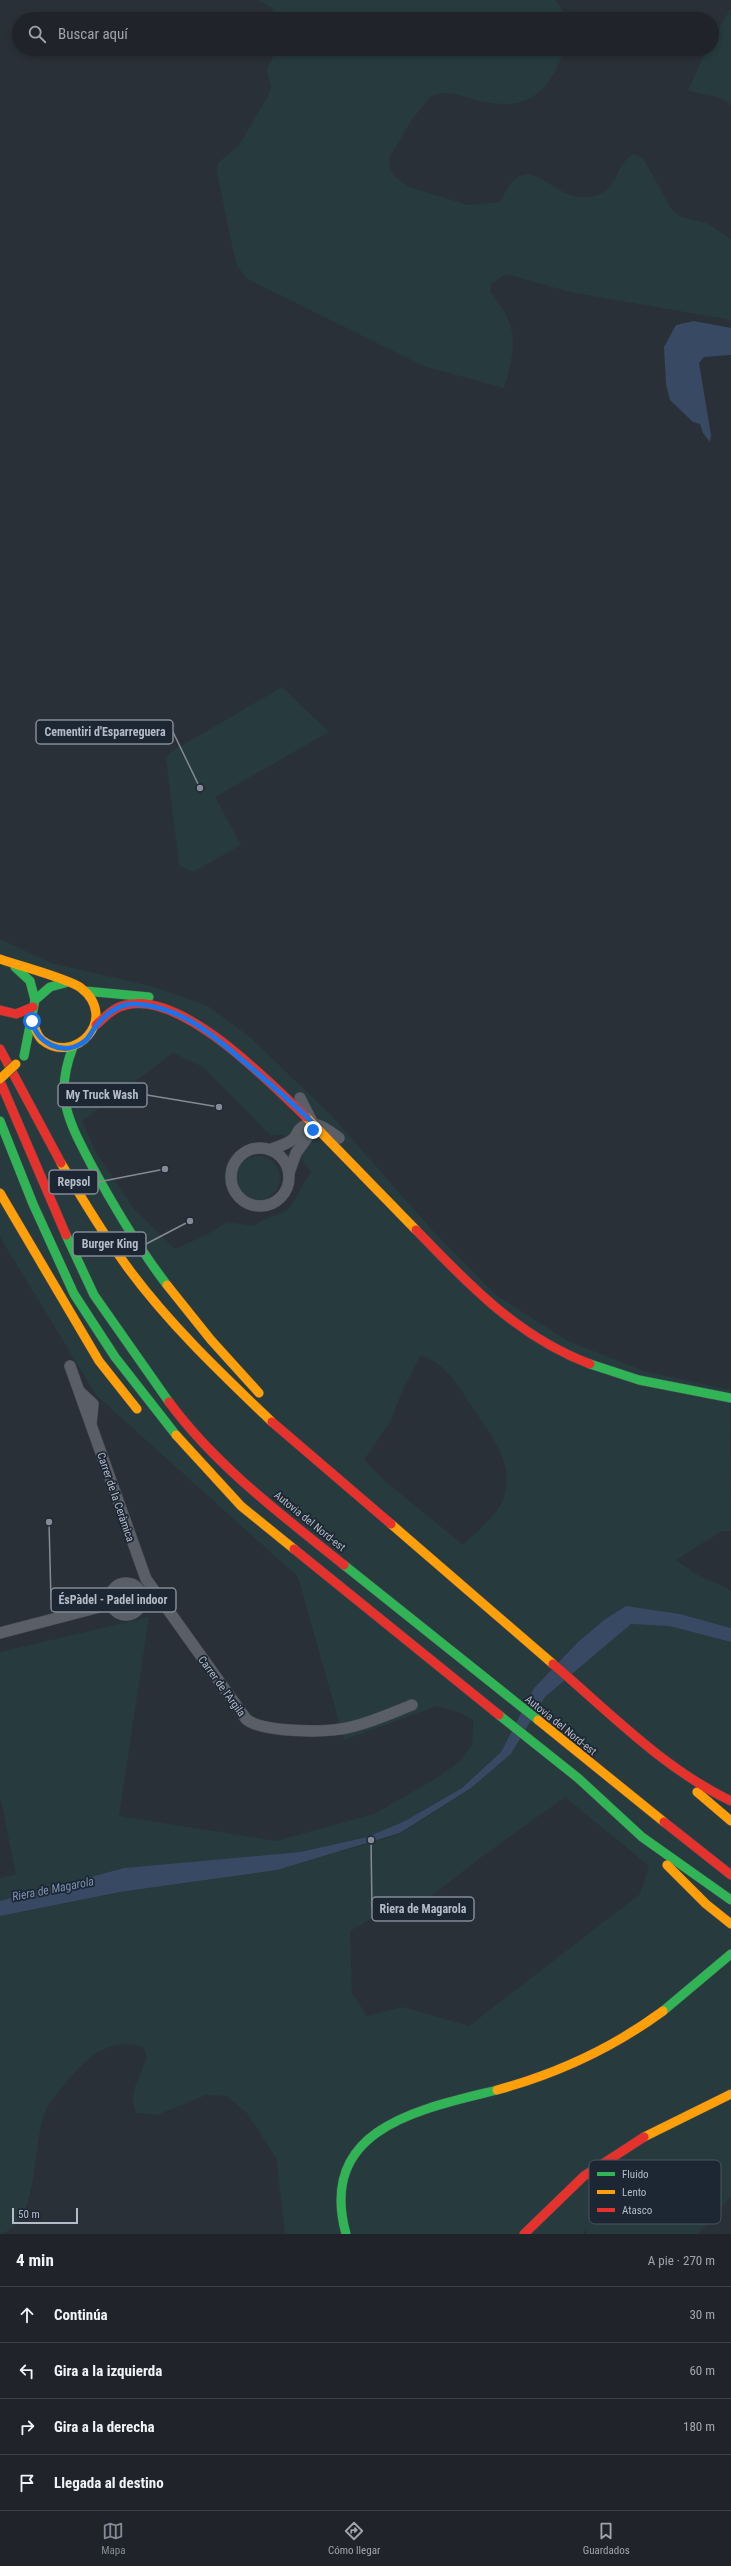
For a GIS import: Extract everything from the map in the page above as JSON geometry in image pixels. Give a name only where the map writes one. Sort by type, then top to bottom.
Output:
[{"type":"main road","points":[[0,959],[85,990],[128,993],[159,999],[197,1014],[218,1027],[299,1103],[335,1140],[459,1277],[501,1314],[552,1347],[614,1375],[648,1384],[731,1398]]},
{"type":"main road","points":[[9,962],[30,981],[34,1004],[32,1021],[24,1056]]},
{"type":"main road","points":[[0,1010],[16,1014],[34,1004],[50,987],[65,983]]},
{"type":"main road","points":[[85,990],[95,1006],[96,1025]]},
{"type":"main road","points":[[0,1080],[24,1056],[53,1046],[73,1047],[90,1037],[96,1025],[112,1011],[128,1004],[147,1005],[182,1016],[227,1047],[299,1103]]},
{"type":"main road","points":[[32,1021],[42,1039],[53,1046]]},
{"type":"main road","points":[[73,1047],[64,1074],[65,1101],[76,1135],[100,1182],[165,1282],[221,1352],[268,1402]]},
{"type":"main road","points":[[0,1049],[42,1130],[99,1226],[129,1269],[171,1320],[216,1369],[274,1424],[386,1521],[426,1552],[659,1755],[712,1792],[731,1801]]},
{"type":"main road","name":"Autovia del Nord-est","points":[[0,1080],[48,1198],[94,1294],[172,1406],[228,1467],[258,1494],[414,1622],[731,1875]]},
{"type":"main road","points":[[0,1121],[33,1204],[74,1294],[115,1357],[162,1420],[241,1506]]},
{"type":"main road","points":[[0,1193],[99,1361],[144,1416]]},
{"type":"main road","points":[[289,1423],[407,1532],[426,1552]]},
{"type":"main road","points":[[176,1449],[226,1496],[241,1506],[578,1778],[642,1837],[680,1880],[731,1924]]},
{"type":"main road","points":[[659,1755],[668,1767],[731,1821]]},
{"type":"main road","points":[[642,1837],[731,1900]]},
{"type":"main road","points":[[684,1868],[704,1888],[731,1909]]},
{"type":"main road","points":[[346,2234],[340,2204],[345,2174],[359,2149],[374,2133],[389,2124],[414,2113],[517,2085],[620,2041],[666,2009],[716,1969],[731,1954]]},
{"type":"main road","points":[[607,2160],[649,2134],[731,2094]]},
{"type":"main road","points":[[524,2234],[571,2188],[589,2174]]},
{"type":"street","points":[[289,1173],[283,1159],[270,1150],[256,1148],[240,1156],[234,1163],[231,1175],[235,1192],[248,1203],[256,1206],[269,1204],[280,1197],[286,1190],[289,1173],[296,1153],[308,1140],[313,1130],[314,1124],[299,1103]]},
{"type":"street","points":[[270,1150],[292,1140],[299,1130],[299,1103]]},
{"type":"street","points":[[299,1130],[314,1124],[322,1126],[335,1140]]},
{"type":"street","points":[[308,1140],[321,1138],[335,1140]]},
{"type":"street","name":"Carrer de la Ceràmica","points":[[70,1366],[142,1569]]},
{"type":"street","name":"Carrer de l'Argila","points":[[142,1569],[150,1586],[235,1705],[253,1724],[267,1729],[350,1728],[412,1705]]},
{"type":"street","points":[[0,1633],[111,1604]]},
{"type":"green space","points":[[258,0],[556,0],[563,12],[274,12],[272,8]]},
{"type":"green space","points":[[731,8],[731,105],[716,96],[688,90],[704,56],[719,56],[719,29]]},
{"type":"green space","points":[[274,56],[562,56],[551,78],[543,89],[533,97],[522,102],[509,104],[493,103],[448,93],[431,96],[413,118],[389,158],[390,167],[394,176],[409,187],[468,205],[500,202],[511,184],[521,176],[531,175],[542,179],[565,193],[579,197],[594,196],[603,193],[609,188],[622,165],[634,154],[643,158],[672,210],[681,217],[707,223],[731,239],[731,320],[570,292],[506,274],[491,284],[490,292],[504,310],[513,337],[512,358],[504,388],[423,366],[246,278],[236,264],[217,172],[218,163],[239,145],[268,96],[271,87],[267,69]]},
{"type":"green space","points":[[282,687],[329,732],[215,797],[241,845],[193,872],[179,865],[166,757],[174,750]]},
{"type":"green space","points":[[0,939],[51,963],[151,986],[208,1006],[251,1038],[329,1113],[435,1233],[496,1295],[568,1341],[644,1371],[730,1390],[731,1531],[722,1531],[676,1560],[696,1574],[731,1590],[731,1628],[680,1614],[604,1620],[578,1642],[534,1688],[501,1752],[462,1788],[405,1821],[367,1837],[300,1852],[124,1868],[0,1901],[0,1878],[16,1874],[0,1797],[0,1652],[149,1617],[119,1816],[276,1841],[374,1814],[435,1779],[459,1762],[472,1745],[473,1720],[461,1713],[437,1706],[344,1740],[298,1577],[96,1395],[0,1237]],"holes":[[[173,1053],[203,1067],[270,1135],[284,1135],[311,1172],[293,1203],[282,1213],[263,1220],[254,1226],[227,1222],[204,1236],[175,1249],[133,1208],[97,1154],[82,1121]],[[421,1355],[440,1366],[454,1380],[490,1434],[505,1464],[507,1486],[501,1504],[492,1517],[463,1545],[385,1481],[364,1460],[391,1420],[403,1389]]]},
{"type":"green space","points":[[262,1156],[267,1157],[274,1162],[279,1169],[279,1187],[274,1194],[267,1199],[254,1200],[249,1199],[242,1194],[237,1187],[236,1174],[237,1169],[242,1162],[249,1157]]},
{"type":"green space","points":[[631,1624],[669,1626],[731,1642],[731,2196],[721,2208],[721,2160],[589,2160],[589,2224],[707,2224],[698,2234],[586,2234],[586,2229],[583,2234],[285,2234],[276,2158],[247,2113],[227,2096],[206,2095],[157,2115],[137,2113],[133,2099],[134,2092],[147,2057],[143,2047],[127,2044],[113,2046],[88,2060],[66,2082],[48,2106],[39,2137],[29,2197],[23,2214],[14,2227],[0,2234],[0,1916],[120,1892],[277,1870],[400,1834],[471,1788],[511,1754],[545,1697]],"holes":[[[565,1797],[649,1866],[640,1894],[469,2026],[403,2007],[367,2016],[352,1993],[350,1931],[401,1901],[411,1912],[480,1858]]]},
{"type":"water","points":[[694,321],[731,328],[731,355],[704,357],[699,363],[711,435],[710,442],[703,433],[700,424],[693,422],[670,400],[666,384],[664,347],[676,325]]},
{"type":"water","points":[[626,1606],[680,1614],[731,1628],[731,1642],[669,1626],[631,1624],[545,1697],[511,1754],[471,1788],[400,1833],[277,1870],[120,1892],[0,1916],[0,1901],[124,1868],[300,1852],[367,1837],[405,1821],[462,1788],[501,1752],[534,1688],[578,1642],[604,1620]]},
{"type":"traffic: fast","points":[[15,967],[30,981],[35,1000]]},
{"type":"traffic: fast","points":[[24,1056],[35,1000],[50,987],[65,983]]},
{"type":"traffic: fast","points":[[85,991],[149,997]]},
{"type":"traffic: fast","points":[[73,1047],[68,1060],[64,1080],[65,1101],[72,1126],[92,1166],[118,1212],[146,1256],[167,1285]]},
{"type":"traffic: fast","points":[[0,1121],[33,1204],[74,1294],[115,1357],[176,1435]]},
{"type":"traffic: fast","points":[[66,1235],[94,1295],[169,1402]]},
{"type":"traffic: fast","points":[[590,1364],[639,1380],[731,1398]]},
{"type":"traffic: fast","points":[[344,1565],[538,1720]]},
{"type":"traffic: fast","points":[[499,1715],[578,1778],[642,1837],[731,1900]]},
{"type":"traffic: fast","points":[[663,2011],[731,1954]]},
{"type":"traffic: fast","points":[[346,2234],[341,2198],[347,2169],[361,2147],[382,2129],[408,2116],[467,2097],[497,2090]]},
{"type":"traffic: slow","points":[[0,959],[55,976],[75,984],[92,1000],[96,1013],[94,1025],[88,1035],[79,1043],[67,1047],[54,1047],[42,1040],[37,1034],[32,1021]]},
{"type":"traffic: slow","points":[[0,1079],[16,1064]]},
{"type":"traffic: slow","points":[[306,1117],[416,1230]]},
{"type":"traffic: slow","points":[[61,1163],[102,1230],[144,1289],[197,1348],[272,1422]]},
{"type":"traffic: slow","points":[[0,1193],[99,1361],[137,1409]]},
{"type":"traffic: slow","points":[[167,1285],[211,1340],[259,1393]]},
{"type":"traffic: slow","points":[[176,1435],[241,1506],[294,1549]]},
{"type":"traffic: slow","points":[[391,1524],[553,1664]]},
{"type":"traffic: slow","points":[[538,1720],[664,1822]]},
{"type":"traffic: slow","points":[[697,1792],[731,1821]]},
{"type":"traffic: slow","points":[[667,1865],[706,1904],[731,1924]]},
{"type":"traffic: slow","points":[[497,2090],[541,2076],[584,2058],[625,2036],[663,2011]]},
{"type":"traffic: slow","points":[[644,2137],[731,2094]]},
{"type":"traffic: jam","points":[[96,1025],[114,1010],[126,1005],[148,1004],[172,1012],[198,1025],[223,1042],[270,1082],[306,1117]]},
{"type":"traffic: jam","points":[[0,1010],[16,1014],[33,1007]]},
{"type":"traffic: jam","points":[[0,1049],[61,1163]]},
{"type":"traffic: jam","points":[[0,1081],[66,1235]]},
{"type":"traffic: jam","points":[[416,1230],[475,1289],[517,1324],[564,1353],[590,1364]]},
{"type":"traffic: jam","points":[[169,1402],[208,1448],[229,1469],[274,1509],[344,1565]]},
{"type":"traffic: jam","points":[[272,1422],[391,1524]]},
{"type":"traffic: jam","points":[[294,1549],[499,1715]]},
{"type":"traffic: jam","points":[[553,1664],[616,1720],[660,1756],[706,1788],[731,1801]]},
{"type":"traffic: jam","points":[[664,1822],[731,1875]]},
{"type":"traffic: jam","points":[[609,2160],[644,2137]]},
{"type":"traffic: jam","points":[[524,2234],[589,2173]]},
{"type":"place","name":"Cementiri d'Esparreguera","points":[[200,788]]},
{"type":"place","name":"My Truck Wash","points":[[219,1107]]},
{"type":"place","name":"Repsol","points":[[165,1169]]},
{"type":"place","name":"Burger King","points":[[190,1221]]},
{"type":"place","name":"ÉsPàdel - Padel indoor","points":[[49,1522]]},
{"type":"place","name":"Riera de Magarola","points":[[371,1840]]},
{"type":"route","points":[[32,1021],[34,1028],[46,1043],[63,1048],[73,1047],[82,1043],[90,1037],[96,1025],[112,1011],[122,1005],[135,1004],[162,1008],[192,1021],[227,1047],[314,1124],[313,1130]]}]
